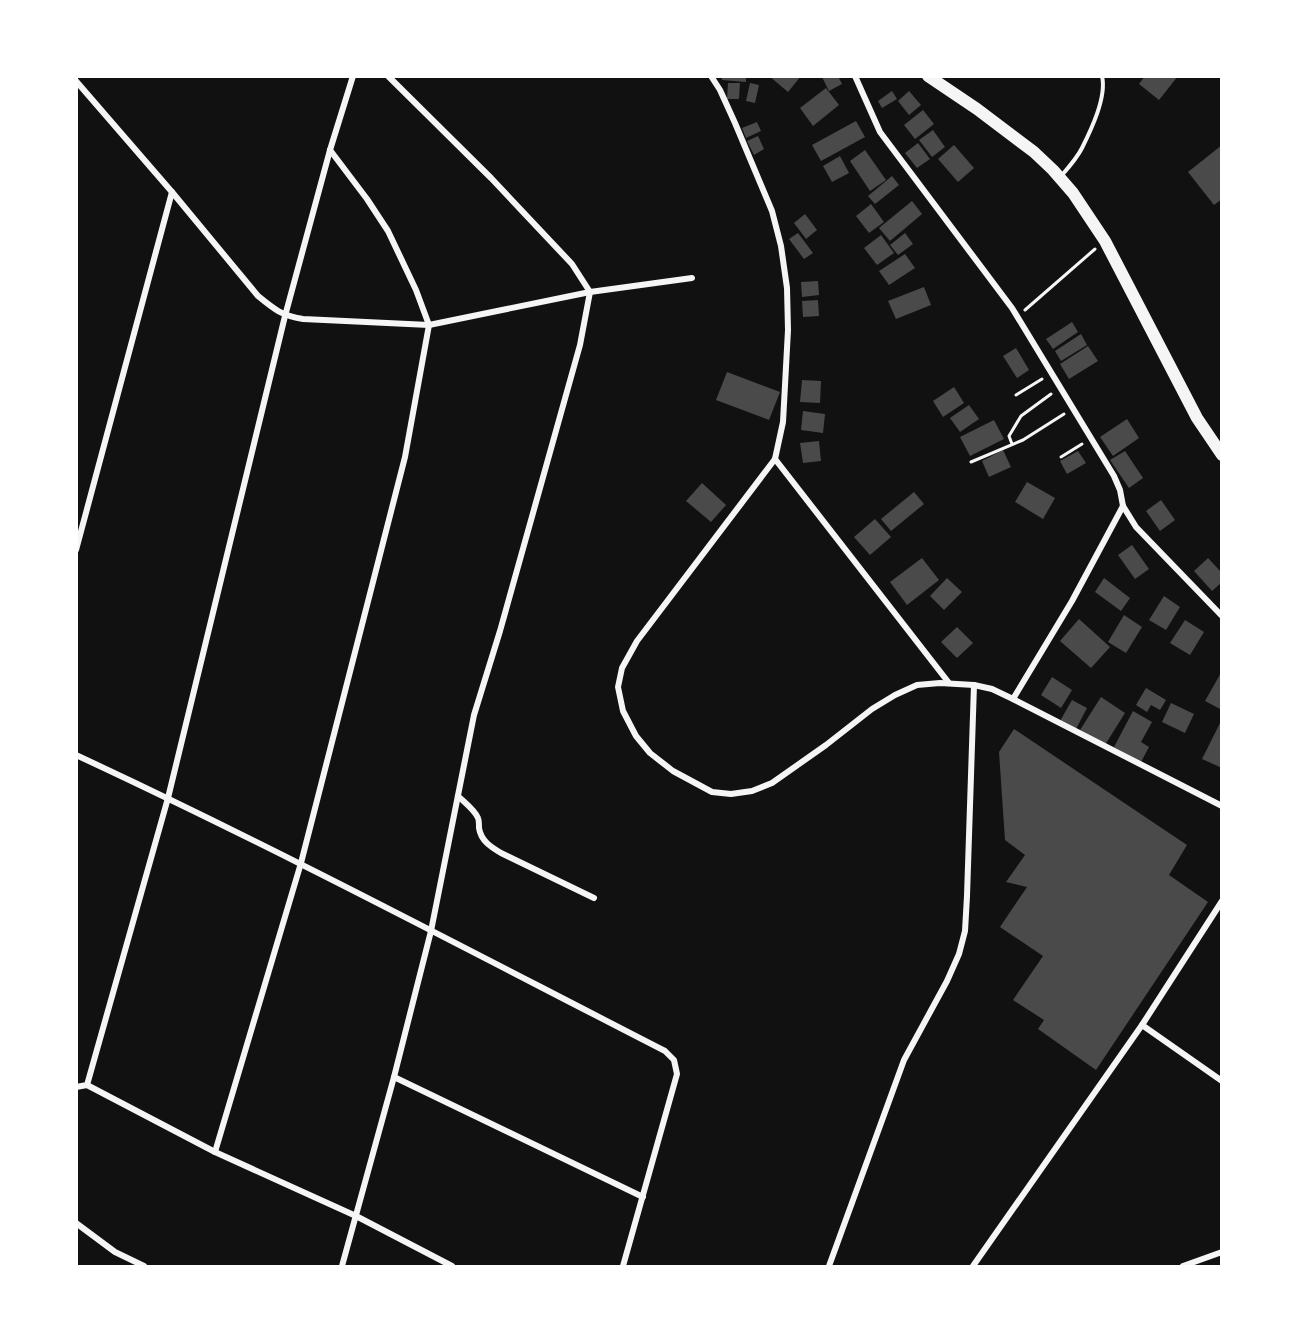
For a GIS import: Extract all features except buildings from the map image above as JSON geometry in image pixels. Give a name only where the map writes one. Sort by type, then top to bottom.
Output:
[{"type":"main road","points":[[928,76],[1034,152],[1073,193],[1105,241],[1197,418],[1221,454]]},
{"type":"street","points":[[87,1085],[168,798],[285,316],[330,150],[353,76]]},
{"type":"street","points":[[342,1266],[431,931],[474,715],[500,631],[580,345],[590,292],[572,264],[491,178],[388,76]]},
{"type":"street","points":[[711,76],[720,90],[772,211],[781,246],[787,288],[788,330],[783,422],[775,459],[637,641],[622,668],[618,687],[623,711],[636,736],[650,753],[673,771],[712,792],[730,794],[752,791],[772,783],[895,694],[917,685],[940,682],[974,685],[992,689],[1013,699],[1221,806]]},
{"type":"street","points":[[855,76],[880,132],[1017,317],[1114,476],[1123,506],[1136,527],[1221,616]]},
{"type":"street","points":[[76,81],[258,296],[285,316],[303,319],[429,325],[590,292],[692,278]]},
{"type":"street","points":[[215,1152],[301,863],[405,457],[429,325],[416,290],[388,231],[330,150]]},
{"type":"street","points":[[76,550],[172,192]]},
{"type":"street","points":[[775,459],[949,683]]},
{"type":"street","points":[[1013,699],[1072,601],[1123,506]]},
{"type":"street","points":[[830,1266],[904,1060],[960,954],[965,931],[967,896],[974,685]]},
{"type":"street","points":[[76,755],[301,863],[665,1051],[674,1060],[677,1074],[623,1266]]},
{"type":"street","points":[[458,796],[475,813],[480,834],[490,846],[594,897]]},
{"type":"street","points":[[973,1266],[1142,1025],[1221,901]]},
{"type":"street","points":[[1142,1025],[1221,1081]]},
{"type":"street","points":[[394,1077],[643,1197]]},
{"type":"street","points":[[76,1087],[87,1085],[215,1152],[356,1216],[452,1266]]},
{"type":"street","points":[[76,1223],[115,1252],[144,1266]]},
{"type":"street","points":[[1183,1266],[1221,1252]]},
{"type":"lane","points":[[1060,178],[1081,149],[1099,108],[1102,76]]},
{"type":"path","points":[[1017,317],[1105,241]]},
{"type":"path","points":[[1016,395],[1042,379]]},
{"type":"path","points":[[1012,444],[1009,436],[1021,416],[1051,393]]},
{"type":"path","points":[[971,462],[1023,440],[1064,414]]},
{"type":"path","points":[[1061,457],[1082,444]]}]
